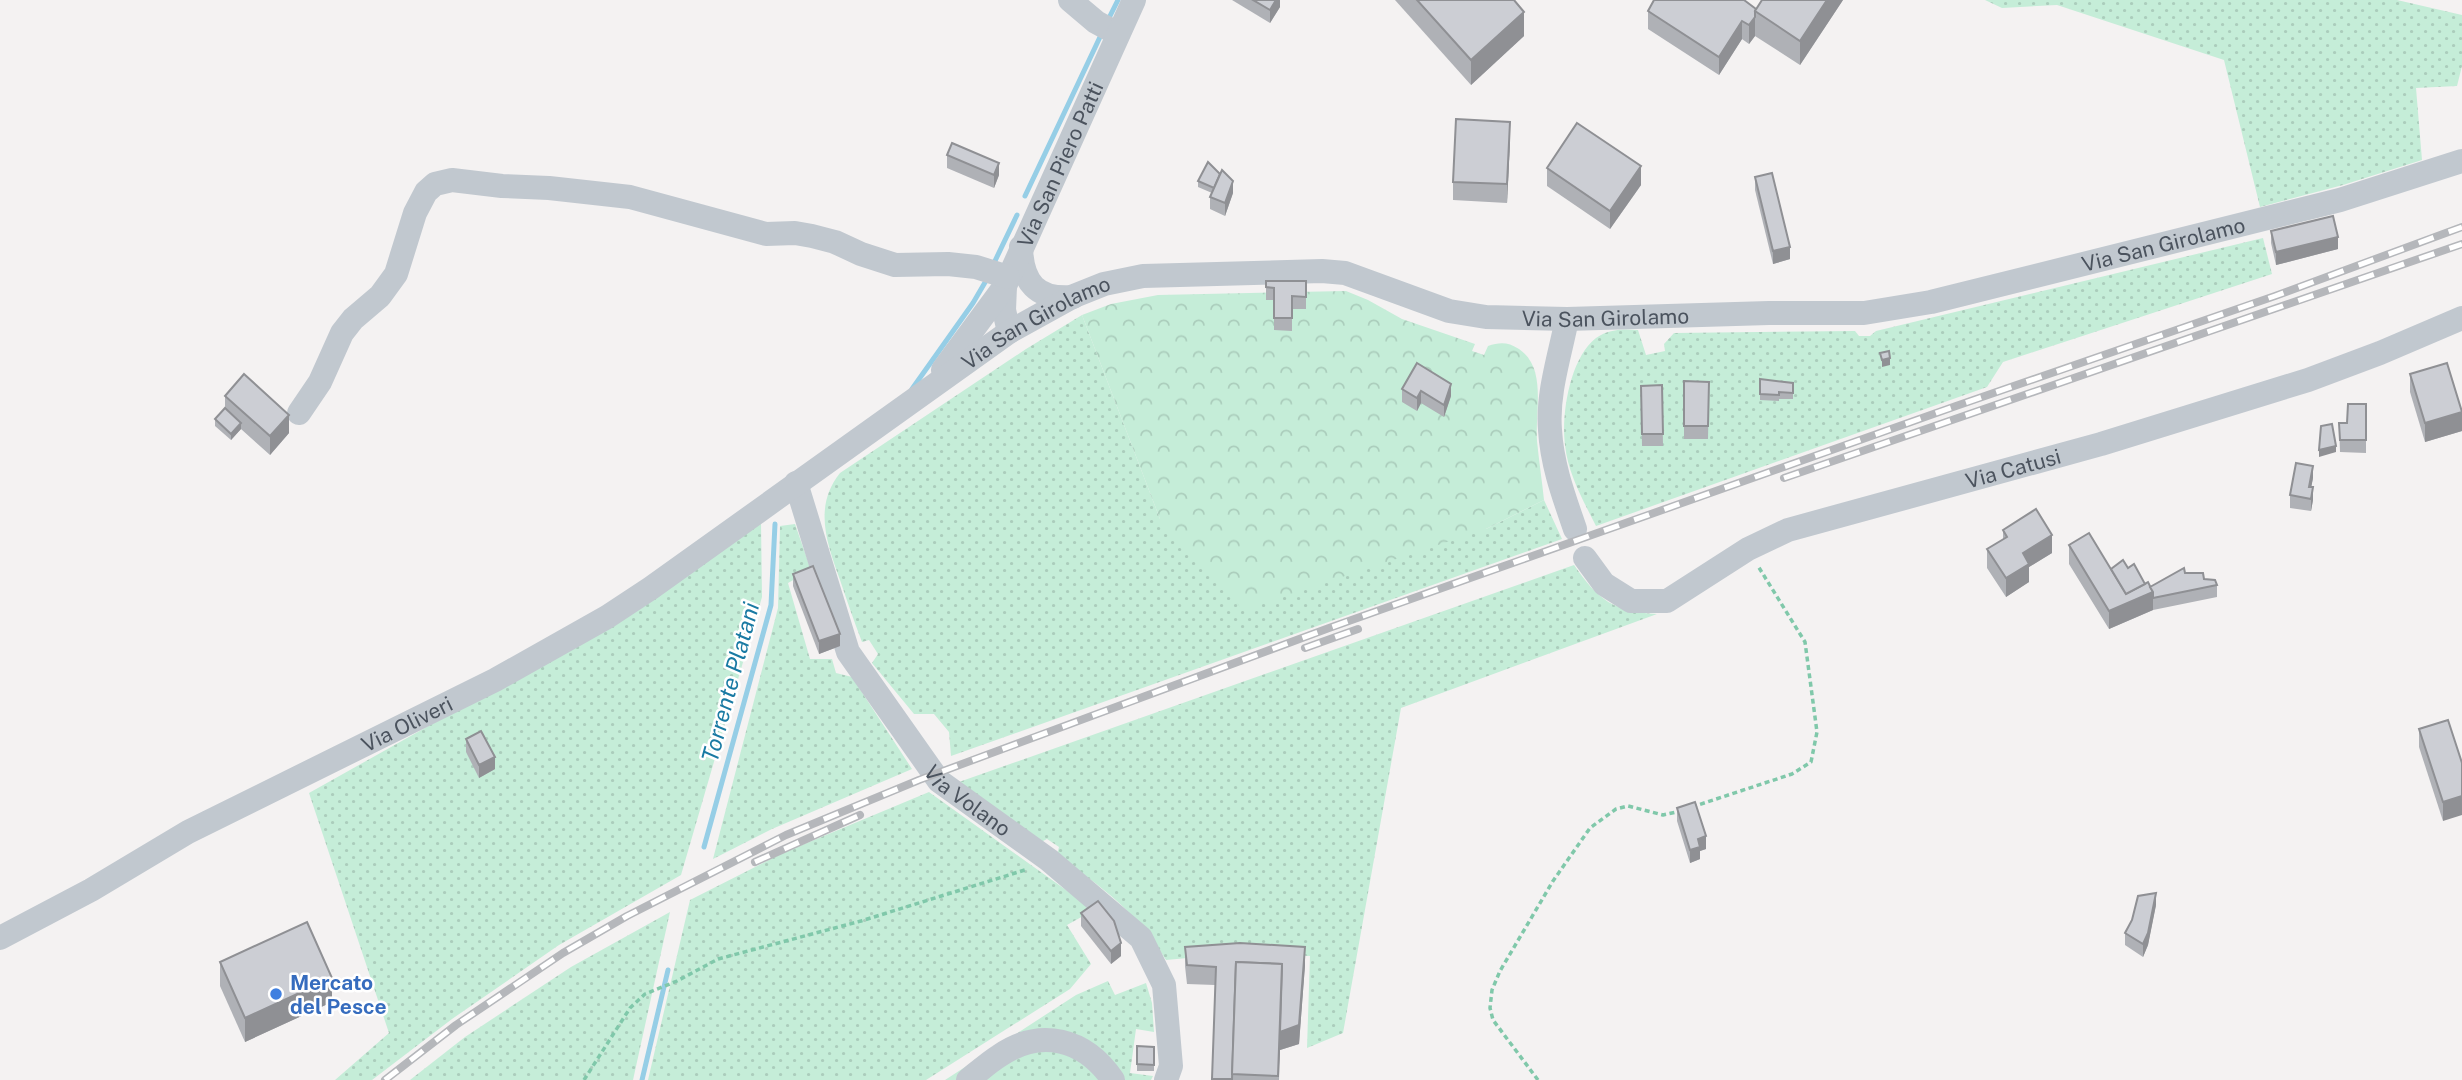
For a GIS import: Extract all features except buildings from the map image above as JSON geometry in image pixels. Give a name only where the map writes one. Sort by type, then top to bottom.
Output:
[{"type":"street","points":[[1070,0],[1096,22],[1118,34]]},
{"type":"street","name":"Via San Piero Patti","points":[[1009,332],[1004,310],[1006,282],[1134,0]]},
{"type":"street","name":"Via San Girolamo","points":[[796,483],[1009,332],[1074,296],[1104,284],[1143,276],[1322,271],[1357,276],[1449,311],[1486,317],[1567,319],[1864,313],[1931,302],[2340,200],[2462,161]]},
{"type":"street","points":[[299,413],[320,382],[342,333],[353,319],[380,296],[396,274],[415,213],[426,192],[435,184],[452,180],[502,187],[548,188],[630,197],[766,233],[813,236],[895,265],[948,264],[976,267],[1006,282],[927,390]]},
{"type":"street","points":[[1021,247],[1021,263],[1034,287],[1045,295],[1057,298],[1074,296]]},
{"type":"street","name":"Via Catusi","points":[[1585,558],[1604,584],[1631,601],[1667,601],[1748,549],[1788,530],[2101,444],[2308,380],[2462,318]]},
{"type":"street","points":[[1567,319],[1553,383],[1549,429],[1556,472],[1575,529]]},
{"type":"street","name":"Via Oliveri","points":[[0,938],[91,890],[188,832],[483,686],[607,617],[796,483]]},
{"type":"street","name":"Via Volano","points":[[796,483],[848,652],[939,780],[1049,860],[1141,938],[1164,985],[1171,1066],[1167,1080]]},
{"type":"street","points":[[968,1080],[1001,1055],[1027,1043],[1050,1039],[1086,1052],[1101,1063],[1113,1080]]},
{"type":"path","points":[[1538,1080],[1493,1020],[1490,1008],[1492,990],[1500,971],[1553,881],[1590,828],[1616,809],[1628,806],[1663,816],[1792,774],[1811,762],[1817,732],[1805,642],[1748,549]]},
{"type":"path","points":[[584,1080],[630,1008],[645,994],[677,981],[718,958],[861,921],[1020,873]]},
{"type":"green space","points":[[1985,0],[2397,0],[2462,15],[2462,66],[2457,86],[2416,88],[2422,160],[2260,207],[2224,60],[2057,5],[2002,8]]},
{"type":"green space","points":[[2263,238],[2272,274],[2003,362],[1987,387],[1596,526],[1573,477],[1564,432],[1569,387],[1587,347],[1596,338],[1611,331],[1638,330],[1646,355],[1665,351],[1664,344],[1674,333],[1855,331],[1859,336],[1870,336],[1876,331]]},
{"type":"green space","points":[[1346,291],[1402,319],[1475,344],[1472,351],[1484,355],[1488,346],[1504,343],[1519,349],[1528,357],[1538,391],[1537,441],[1544,500],[1486,529],[1243,610],[1160,519],[1082,315],[1111,304],[1158,295]]},
{"type":"green space","points":[[1082,315],[1160,519],[1486,529],[1544,500],[1562,539],[951,756],[949,732],[934,714],[914,714],[872,663],[878,654],[869,640],[862,642],[827,539],[827,499],[840,473],[1026,349]]},
{"type":"green space","points":[[761,522],[762,597],[681,875],[559,945],[452,1019],[372,1080],[335,1080],[389,1033],[309,793],[498,687]]},
{"type":"green space","points":[[795,524],[811,570],[788,583],[810,659],[832,659],[836,673],[852,677],[912,769],[772,829],[713,859],[778,608],[780,526]]},
{"type":"green space","points":[[1574,565],[1591,587],[1608,602],[1629,610],[1657,614],[1401,708],[1343,1033],[1307,1048],[1310,956],[1241,953],[1166,960],[1142,927],[1118,902],[1057,855],[1059,847],[1047,839],[1041,842],[959,782]]},
{"type":"green space","points":[[929,792],[1094,910],[1067,925],[1091,964],[1070,989],[926,1080],[648,1080],[690,900],[783,853]]},
{"type":"green space","points":[[670,912],[633,1080],[410,1080],[465,1037],[571,967]]},
{"type":"green space","points":[[1108,981],[1115,995],[1146,983],[1152,1003],[1154,1032],[1136,1029],[1130,1073],[1153,1076],[1151,1080],[945,1080],[1076,995]]},
{"type":"waterway","name":"Torrente Platani","points":[[1109,18],[1118,0]]},
{"type":"waterway","name":"Torrente Platani","points":[[1025,196],[1100,37]]},
{"type":"waterway","name":"Torrente Platani","points":[[994,263],[1017,215]]},
{"type":"waterway","name":"Torrente Platani","points":[[912,389],[987,279]]},
{"type":"waterway","name":"Torrente Platani","points":[[704,847],[771,605],[775,524]]},
{"type":"waterway","name":"Torrente Platani","points":[[642,1080],[668,970]]},
{"type":"railway","points":[[385,1080],[456,1025],[563,953],[627,916],[786,835],[919,780],[1329,628],[2275,296],[2462,227]]},
{"type":"railway","points":[[1784,478],[2462,244]]},
{"type":"railway","points":[[1305,648],[1358,629]]},
{"type":"railway","points":[[755,862],[860,815]]},
{"type":"place","name":"Mercato del Pesce","points":[[276,994]]}]
